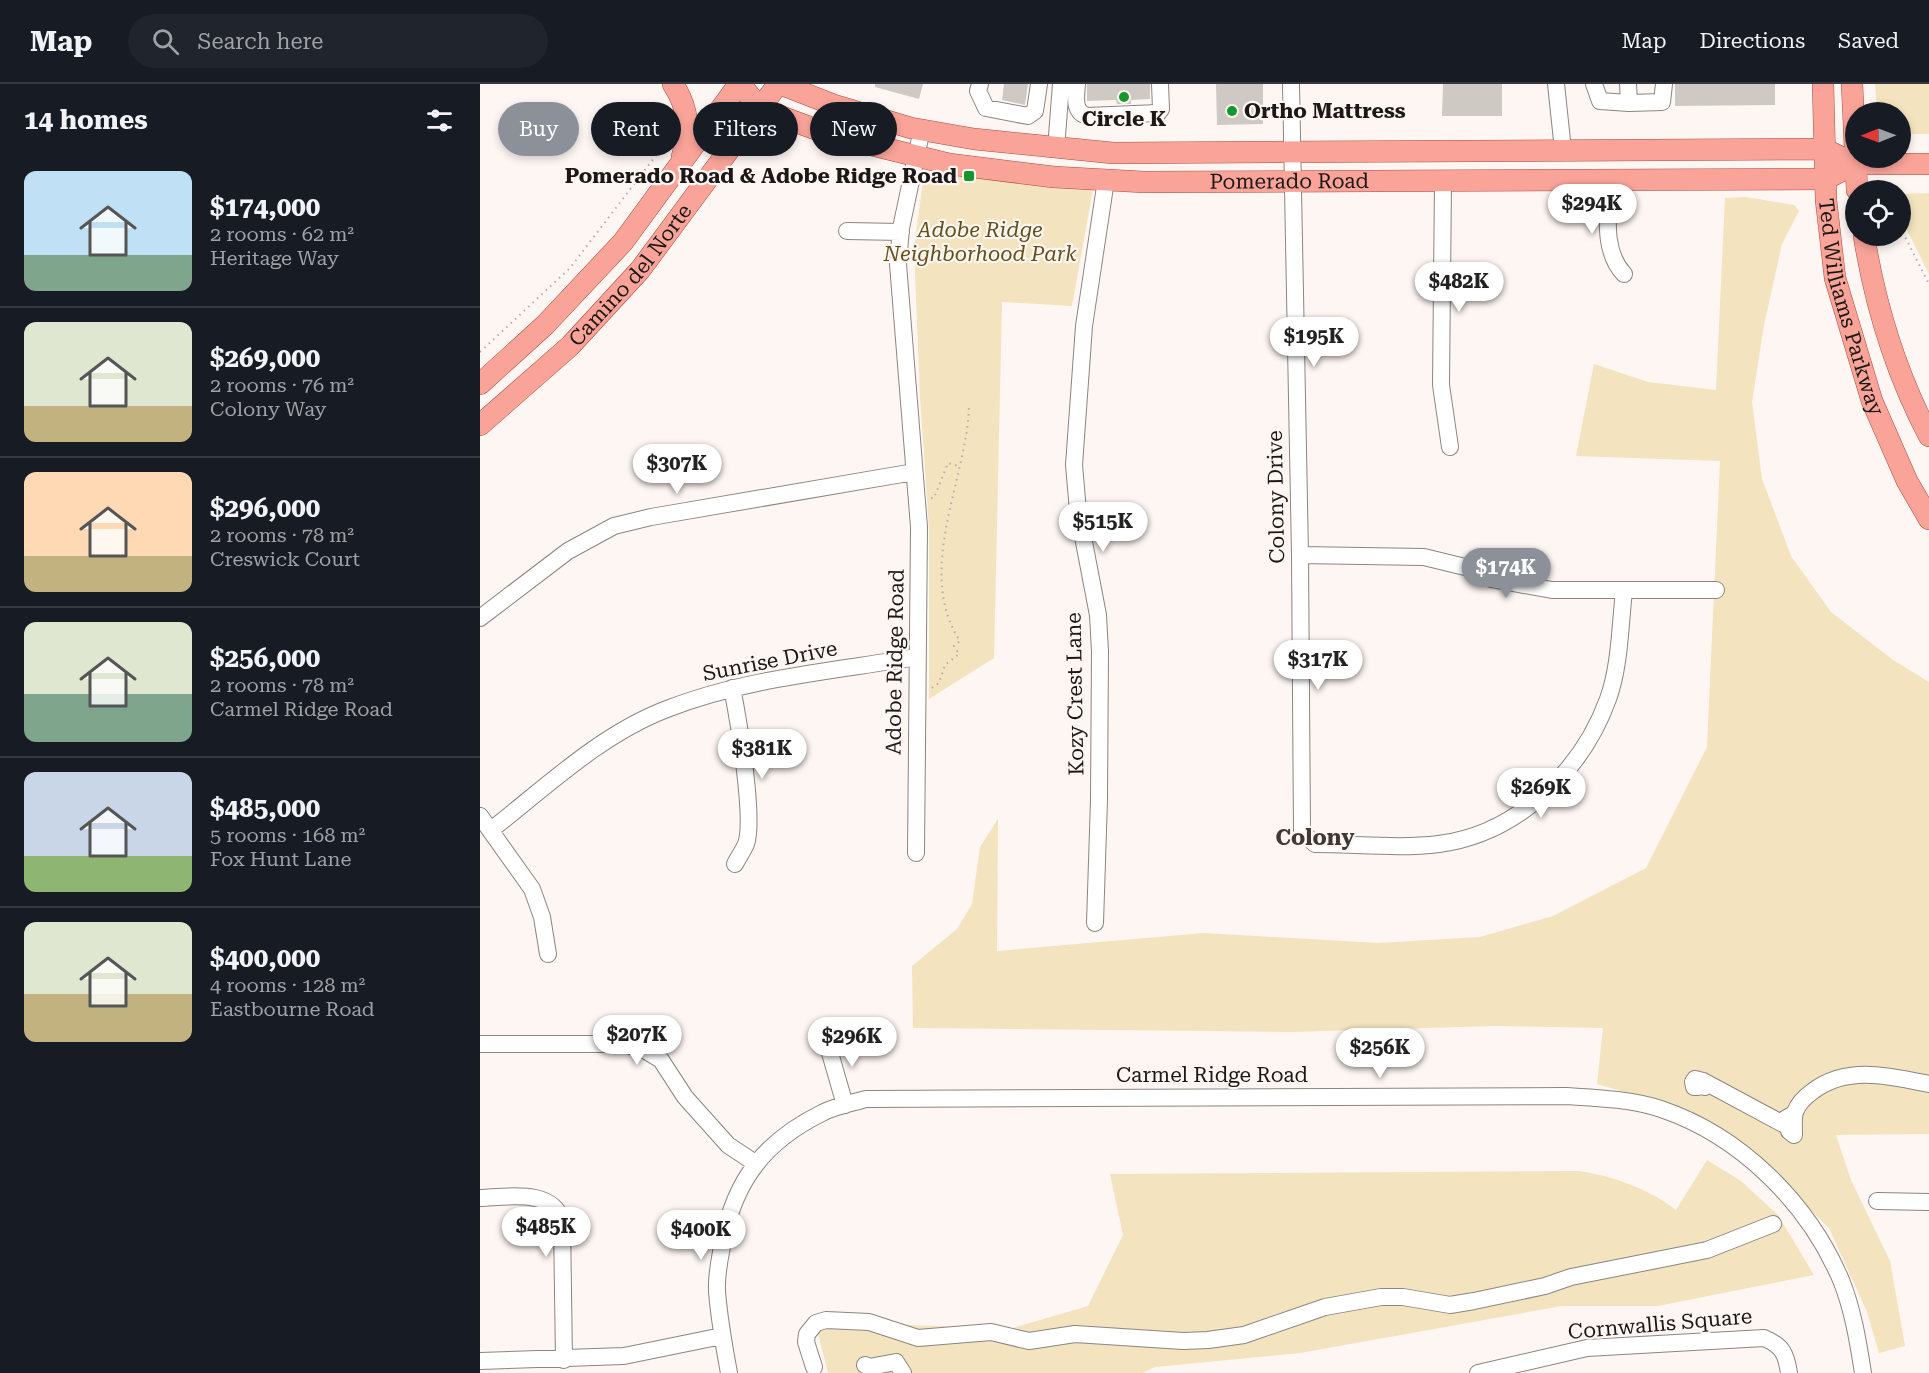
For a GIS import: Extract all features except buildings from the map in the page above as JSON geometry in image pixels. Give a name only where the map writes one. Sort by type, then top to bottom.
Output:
[{"type":"main road","points":[[673,84],[684,100],[688,125],[680,163]]},
{"type":"main road","name":"Camino del Norte","points":[[480,384],[545,325],[623,242],[740,84]]},
{"type":"main road","name":"Pomerado Road","points":[[740,84],[756,102]]},
{"type":"main road","name":"Camino del Norte","points":[[766,102],[779,84]]},
{"type":"main road","name":"Pomerado Road","points":[[779,84],[834,105],[922,129],[974,139],[1056,149],[1113,153],[1292,154],[1824,149],[1845,159]]},
{"type":"main road","name":"Ted Williams Parkway","points":[[1823,84],[1824,149],[1835,278],[1872,401],[1907,481],[1929,519]]},
{"type":"main road","name":"Ted Williams Parkway","points":[[1852,84],[1853,102]]},
{"type":"main road","name":"Pomerado Road","points":[[798,122],[831,135],[1002,172],[1106,180],[1826,179],[1847,168]]},
{"type":"main road","name":"Camino del Norte","points":[[480,425],[570,346],[640,270],[725,156]]},
{"type":"main road","name":"Pomerado Road","points":[[1911,164],[1929,164]]},
{"type":"main road","name":"Ted Williams Parkway","points":[[1866,246],[1870,271],[1890,339],[1914,408],[1929,436]]},
{"type":"street","points":[[979,88],[986,108],[1028,116],[1035,111],[1039,84]]},
{"type":"street","points":[[1056,149],[1061,84]]},
{"type":"street","points":[[1077,84],[1077,109],[1080,114],[1087,116],[1158,113],[1161,109],[1160,84]]},
{"type":"street","name":"Colony Drive","points":[[1291,84],[1300,555],[1302,832],[1315,844],[1439,844],[1485,831],[1532,804],[1565,774],[1588,744],[1608,698],[1615,674],[1624,591]]},
{"type":"street","points":[[1556,84],[1563,150]]},
{"type":"street","points":[[1594,84],[1600,100],[1629,103],[1662,102],[1664,84]]},
{"type":"street","points":[[1629,84],[1629,103]]},
{"type":"street","name":"Adobe Ridge Road","points":[[916,853],[919,527],[898,264],[901,232],[922,129]]},
{"type":"street","points":[[1609,178],[1609,250],[1614,264],[1624,274]]},
{"type":"street","name":"Kozy Crest Lane","points":[[1095,923],[1100,800],[1100,651],[1098,615],[1077,511],[1074,465],[1083,326],[1106,180]]},
{"type":"street","points":[[1443,181],[1441,385],[1450,447]]},
{"type":"street","points":[[847,231],[901,232]]},
{"type":"street","points":[[480,618],[568,551],[614,526],[651,517],[914,472]]},
{"type":"street","points":[[1300,555],[1424,557],[1469,568],[1491,579],[1552,590],[1716,590]]},
{"type":"street","name":"Sunrise Drive","points":[[491,831],[585,756],[628,728],[666,709],[732,688],[917,657]]},
{"type":"street","points":[[732,688],[741,732],[747,819],[747,843],[735,864]]},
{"type":"street","points":[[480,816],[532,889],[542,917],[548,954]]},
{"type":"street","points":[[826,1039],[845,1105]]},
{"type":"street","points":[[480,1044],[623,1044],[643,1049],[661,1060],[685,1097],[728,1146],[755,1163]]},
{"type":"street","points":[[1705,1087],[1698,1083],[1698,1087],[1695,1087],[1693,1082],[1695,1079],[1703,1081],[1785,1125],[1785,1119],[1790,1116],[1789,1131],[1794,1135],[1795,1112],[1802,1101],[1822,1084],[1834,1078],[1863,1074],[1929,1084]]},
{"type":"street","name":"Carmel Ridge Road","points":[[729,1373],[717,1290],[718,1266],[727,1223],[742,1182],[755,1163],[795,1127],[824,1111],[866,1099],[1566,1096],[1617,1100],[1661,1109],[1716,1135],[1753,1161],[1778,1184],[1819,1235],[1841,1281],[1856,1329],[1863,1373]]},
{"type":"street","points":[[480,1198],[533,1197],[547,1202],[560,1212],[564,1360]]},
{"type":"street","points":[[1877,1201],[1929,1202]]},
{"type":"street","points":[[814,1367],[806,1342],[807,1334],[816,1323],[826,1320],[869,1322],[918,1338],[991,1332],[1039,1341],[1075,1334],[1193,1341],[1244,1335],[1325,1307],[1381,1298],[1403,1298],[1450,1305],[1474,1301],[1545,1286],[1571,1277],[1707,1250],[1773,1224]]},
{"type":"street","points":[[480,1360],[564,1360],[624,1356],[722,1336]]},
{"type":"street","name":"Cornwallis Square","points":[[1478,1373],[1587,1348],[1764,1338],[1777,1344],[1785,1353],[1790,1373]]},
{"type":"street","points":[[865,1365],[868,1367],[896,1362],[903,1373]]},
{"type":"path","points":[[480,352],[570,268],[655,156]]},
{"type":"path","points":[[1910,246],[1929,284]]},
{"type":"path","points":[[917,688],[933,688],[939,683],[945,665],[959,654],[954,646],[960,641],[949,618],[943,581],[944,538],[958,466],[965,447],[969,405]]},
{"type":"path","points":[[917,499],[934,498],[948,463],[958,466]]},
{"type":"green space","points":[[1875,84],[1929,84],[1929,134],[1911,134],[1911,102],[1876,102]]},
{"type":"green space","name":"Adobe Ridge Neighborhood Park","points":[[924,173],[1093,189],[1072,306],[1002,302],[994,658],[929,699],[929,528],[920,396],[914,249]]},
{"type":"green space","points":[[1929,193],[1929,274],[1911,238],[1911,194]]},
{"type":"green space","points":[[1746,197],[1794,205],[1799,211],[1782,244],[1764,325],[1752,402],[1762,479],[1791,556],[1831,612],[1893,660],[1929,682],[1929,1134],[1836,1135],[1851,1180],[1890,1261],[1905,1346],[1879,1353],[1867,1312],[1829,1228],[1752,1152],[1674,1107],[1597,1084],[1603,1028],[1494,1026],[1291,1032],[913,1028],[912,966],[957,929],[972,904],[980,847],[998,819],[997,951],[1204,933],[1378,943],[1480,937],[1553,916],[1646,868],[1707,747],[1720,461],[1576,456],[1594,364],[1648,382],[1716,390],[1725,198]]},
{"type":"green space","points":[[1707,1160],[1741,1181],[1778,1215],[1814,1275],[1658,1306],[1562,1306],[1300,1353],[1155,1367],[1143,1373],[828,1373],[814,1318],[907,1325],[1013,1328],[1088,1306],[1123,1235],[1110,1174],[1579,1171],[1630,1184],[1676,1210]]},
{"type":"place","name":"Circle K","points":[[1124,97]]},
{"type":"place","name":"Ortho Mattress","points":[[1232,111]]},
{"type":"place","name":"Pomerado Road & Adobe Ridge Road","points":[[969,176]]},
{"type":"district","name":"Colony","points":[[1315,837]]}]
